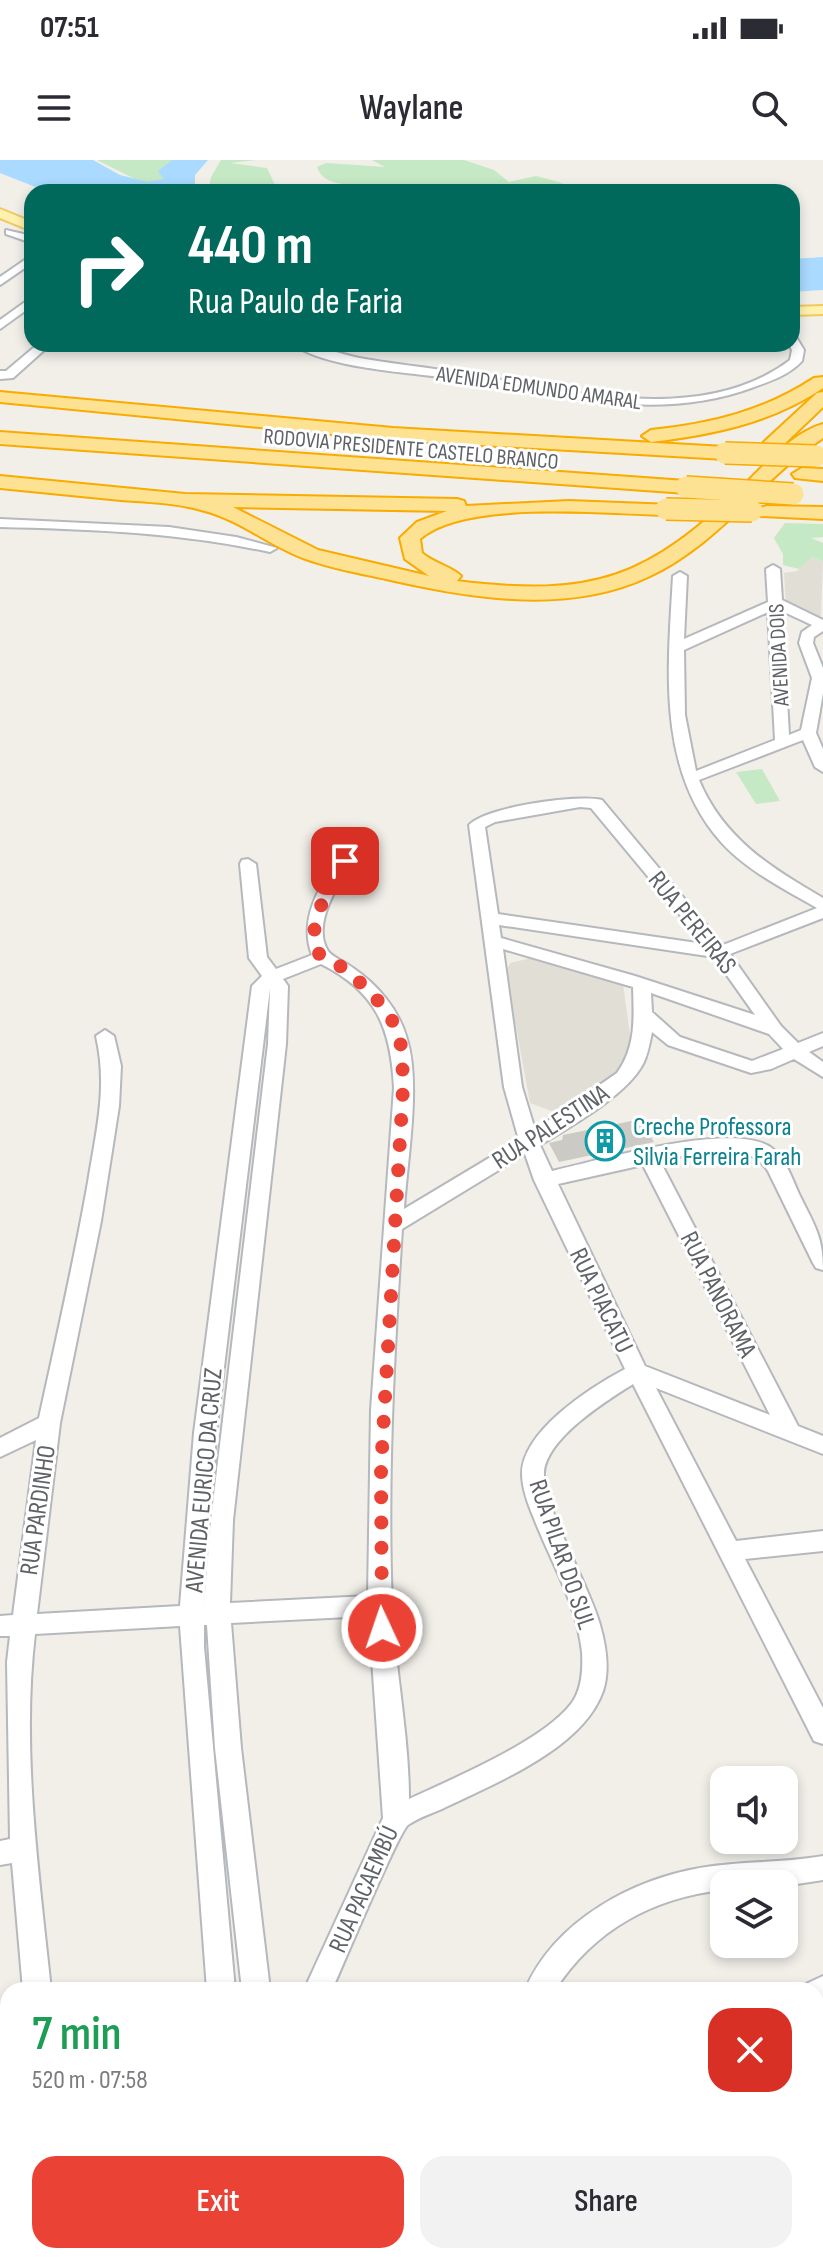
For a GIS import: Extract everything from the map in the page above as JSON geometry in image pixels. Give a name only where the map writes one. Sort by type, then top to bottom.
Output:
[{"type":"highway","points":[[469,439],[614,438],[701,429],[772,409],[823,380]]},
{"type":"highway","name":"RODOVIA PRESIDENTE CASTELO BRANCO","points":[[0,397],[249,422],[821,462]]},
{"type":"highway","points":[[590,507],[453,515],[424,524],[410,538],[409,547],[412,555],[429,569],[475,580],[544,578],[584,572],[625,560],[660,544],[691,522],[823,397]]},
{"type":"highway","name":"RODOVIA PRESIDENTE CASTELO BRANCO","points":[[0,412],[474,454],[703,469],[802,474],[821,462]]},
{"type":"highway","points":[[185,500],[230,513],[299,549],[347,564],[450,587],[504,593],[562,591],[623,579],[675,556],[701,536],[790,451],[823,430]]},
{"type":"highway","name":"RODOVIA PRESIDENTE CASTELO BRANCO","points":[[0,440],[823,495]]},
{"type":"highway","points":[[116,448],[297,480]]},
{"type":"highway","points":[[0,470],[144,496]]},
{"type":"highway","points":[[0,482],[185,500],[823,513]]},
{"type":"highway","points":[[328,483],[590,507]]},
{"type":"main road","points":[[0,213],[8,225]]},
{"type":"main road","points":[[800,311],[823,310]]},
{"type":"street","points":[[0,282],[24,264]]},
{"type":"street","points":[[0,326],[24,306]]},
{"type":"street","points":[[0,375],[9,375],[36,352]]},
{"type":"street","name":"AVENIDA EDMUNDO AMARAL","points":[[328,352],[611,401],[661,402],[701,400],[759,382],[796,361],[798,352]]},
{"type":"street","points":[[0,523],[122,526],[189,532],[270,548]]},
{"type":"street","name":"AVENIDA DOIS","points":[[773,569],[782,740]]},
{"type":"street","points":[[680,576],[678,739],[691,778],[713,821],[725,837],[756,862],[823,905]]},
{"type":"street","points":[[678,647],[776,603],[823,625]]},
{"type":"street","points":[[823,625],[807,635],[809,654],[820,683],[808,733],[823,767]]},
{"type":"street","points":[[691,778],[782,740],[808,733]]},
{"type":"street","name":"RUA PEREIRAS","points":[[477,836],[477,825],[483,820],[580,802],[596,803],[720,952],[775,1030],[795,1051],[823,1071]]},
{"type":"street","name":"RUA PIACATU","points":[[477,836],[513,1087],[544,1180],[637,1372],[823,1733]]},
{"type":"street","points":[[272,977],[322,957],[315,945],[318,913],[345,861]]},
{"type":"street","name":"AVENIDA EURICO DA CRUZ","points":[[248,864],[258,958],[279,986],[277,1044],[218,1558],[228,1748],[255,1982]]},
{"type":"street","points":[[489,918],[720,952],[823,912]]},
{"type":"street","points":[[493,941],[642,984],[775,1030]]},
{"type":"street","name":"RUA PACAEMBÚ","points":[[322,957],[344,969],[379,1001],[395,1027],[399,1041],[403,1088],[381,1468],[380,1605],[396,1818],[322,1982]]},
{"type":"street","name":"AVENIDA EURICO DA CRUZ","points":[[220,1982],[192,1617],[204,1442],[227,1246],[261,986],[272,977]]},
{"type":"street","name":"RUA PALESTINA","points":[[393,1225],[570,1118],[624,1077],[635,1062],[643,1032],[642,984]]},
{"type":"street","points":[[644,1015],[674,1041],[738,1065],[764,1065],[823,1039]]},
{"type":"street","name":"RUA PARDINHO","points":[[36,1982],[12,1851],[10,1770],[18,1703],[11,1626],[91,1221],[110,1106],[112,1066],[105,1036]]},
{"type":"street","points":[[544,1180],[726,1143],[758,1148],[777,1169],[823,1263]]},
{"type":"street","name":"RUA PANORAMA","points":[[648,1157],[790,1432]]},
{"type":"street","points":[[227,1246],[254,1246]]},
{"type":"street","points":[[637,1372],[823,1445]]},
{"type":"street","name":"RUA PILAR DO SUL","points":[[396,1818],[557,1733],[581,1711],[592,1681],[597,1652],[577,1592],[548,1527],[533,1470],[542,1449],[580,1410],[612,1385],[637,1372]]},
{"type":"street","points":[[0,1448],[49,1423]]},
{"type":"street","points":[[731,1551],[823,1541]]},
{"type":"street","points":[[11,1626],[380,1605]]},
{"type":"street","points":[[544,1982],[556,1960],[594,1925],[617,1909],[651,1893],[696,1881],[761,1877],[823,1868]]},
{"type":"shaded area","points":[[812,557],[823,561],[821,616],[805,615],[786,606],[784,573],[797,571]]},
{"type":"shaded area","points":[[531,958],[623,984],[633,1056],[619,1071],[554,1112],[530,1103],[506,972],[510,963]]},
{"type":"green space","points":[[97,160],[200,160],[165,184],[137,180]]},
{"type":"green space","points":[[221,160],[256,160],[230,163],[267,168],[275,184],[210,184]]},
{"type":"green space","points":[[372,160],[464,160],[494,170],[509,182],[536,176],[563,184],[345,184],[326,179],[317,167],[326,163],[385,167]]},
{"type":"green space","points":[[785,523],[823,524],[823,537],[811,538],[823,543],[823,561],[812,557],[799,569],[783,565],[783,554],[774,538]]},
{"type":"green space","points":[[762,769],[780,801],[756,804],[736,772]]},
{"type":"water","points":[[0,160],[93,160],[120,175],[148,182],[164,179],[158,171],[172,160],[208,160],[195,175],[195,184],[28,184],[0,173]]},
{"type":"water","points":[[823,257],[823,290],[800,291],[800,258]]},
{"type":"building","name":"Creche Professora Silvia Ferreira Farah","points":[[641,1119],[654,1142],[559,1162],[549,1143],[562,1140],[563,1135]]},
{"type":"place","name":"Creche Professora Silvia Ferreira Farah","points":[[605,1141]]},
{"type":"route","points":[[345,861],[324,896],[318,913],[315,945],[322,957],[351,975],[379,1001],[395,1027],[401,1053],[403,1088],[381,1468],[382,1628]]}]
